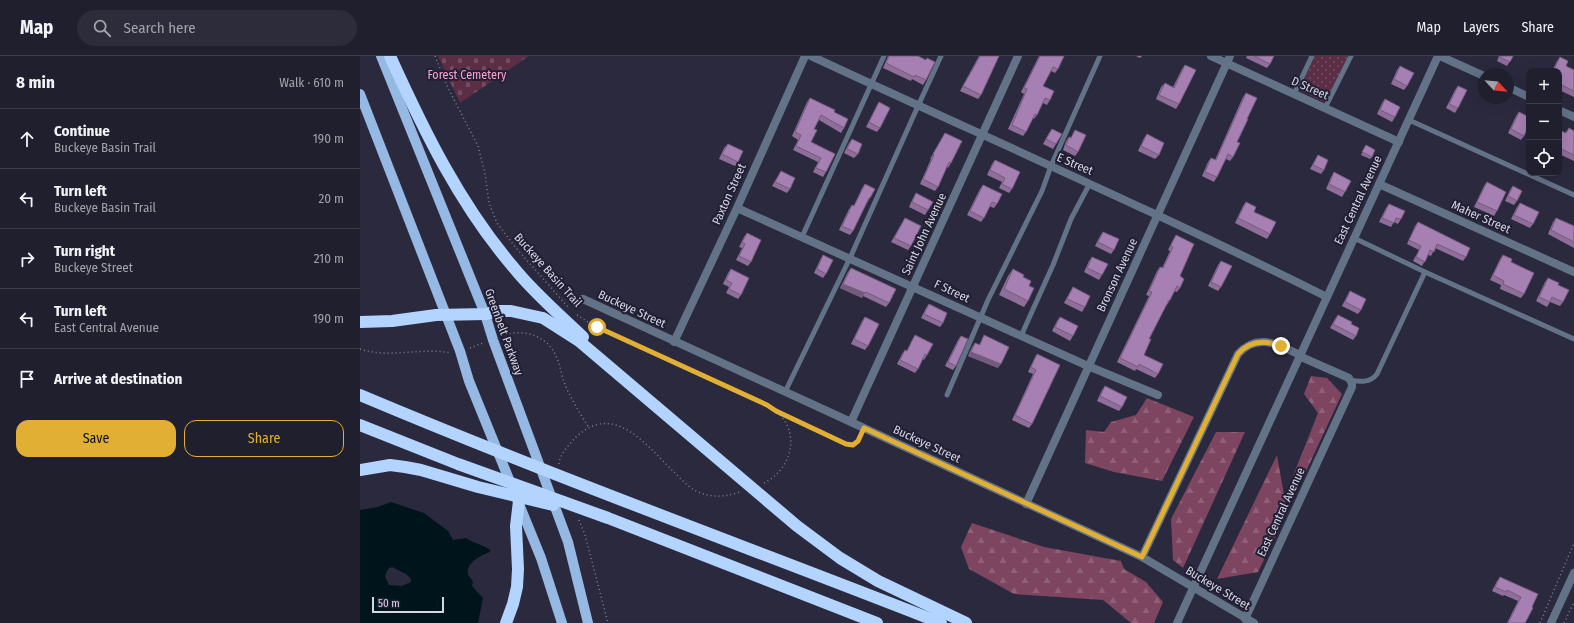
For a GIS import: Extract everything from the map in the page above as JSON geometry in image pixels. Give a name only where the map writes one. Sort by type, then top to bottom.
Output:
[{"type":"highway","points":[[390,56],[435,149],[463,200],[489,238],[514,269],[534,290],[632,385]]},
{"type":"highway","points":[[360,322],[392,321],[445,314],[485,314],[496,311],[510,311],[543,318],[579,340],[797,526],[840,558],[878,581],[966,623]]},
{"type":"highway","points":[[360,395],[448,432],[602,493],[941,623]]},
{"type":"highway","points":[[360,425],[458,464],[608,518],[877,623]]},
{"type":"highway","points":[[360,470],[390,465],[405,467],[420,470],[478,488],[608,518]]},
{"type":"highway","points":[[506,623],[517,587],[518,569],[516,526],[519,501]]},
{"type":"main road","name":"Greenbelt Parkway","points":[[381,56],[485,314],[493,340],[568,542],[588,623]]},
{"type":"main road","points":[[360,94],[460,351],[469,380],[541,558],[562,623]]},
{"type":"main road","points":[[541,558],[555,623]]},
{"type":"street","name":"Paxton Street","points":[[674,342],[737,208],[805,56]]},
{"type":"street","name":"E Street","points":[[811,56],[1158,214],[1327,297]]},
{"type":"street","name":"Saint John Avenue","points":[[851,422],[1018,56]]},
{"type":"street","name":"D Street","points":[[1211,56],[1228,60],[1294,94],[1399,142]]},
{"type":"street","points":[[1439,56],[1478,73]]},
{"type":"street","name":"East Central Avenue","points":[[1177,623],[1439,56]]},
{"type":"street","name":"Bronson Avenue","points":[[1026,504],[1228,60]]},
{"type":"street","points":[[1514,90],[1526,95]]},
{"type":"street","points":[[1562,111],[1574,117]]},
{"type":"street","name":"Maher Street","points":[[1379,184],[1574,272]]},
{"type":"street","name":"F Street","points":[[737,208],[913,286],[980,318],[1158,396]]},
{"type":"street","name":"Buckeye Street","points":[[583,299],[1142,557],[1254,623]]},
{"type":"street","points":[[1142,557],[1238,354],[1250,344],[1263,342],[1272,343],[1350,380]]},
{"type":"street","name":"East Central Avenue","points":[[1245,619],[1351,390],[1352,384],[1350,380]]},
{"type":"street","points":[[1551,623],[1574,573]]},
{"type":"lane","points":[[802,237],[884,56]]},
{"type":"lane","points":[[785,392],[850,258],[941,56]]},
{"type":"lane","points":[[947,395],[980,318],[1042,191],[1051,166],[1100,56]]},
{"type":"lane","points":[[1294,94],[1312,56]]},
{"type":"lane","points":[[1325,108],[1351,56]]},
{"type":"lane","points":[[1409,120],[1574,195]]},
{"type":"lane","points":[[1021,336],[1053,265],[1071,219],[1090,183]]},
{"type":"lane","points":[[1354,238],[1425,272],[1574,339]]},
{"type":"lane","points":[[1350,380],[1366,381],[1374,378],[1377,374],[1425,272]]},
{"type":"path","name":"Buckeye Basin Trail","points":[[435,56],[448,88],[478,146],[485,174],[489,203],[497,223],[516,248],[569,308]]},
{"type":"path","name":"Buckeye Basin Trail","points":[[574,313],[591,324],[767,405],[776,411],[846,444],[853,445],[858,441],[864,428]]},
{"type":"path","points":[[360,349],[375,353],[388,354],[431,351],[451,354],[508,334],[518,333],[536,336],[545,340],[555,353],[566,388],[589,428],[598,424],[609,423],[621,426],[634,434],[686,484],[697,492],[710,496],[722,497],[743,491]]},
{"type":"path","name":"Buckeye Basin Trail","points":[[763,484],[778,474],[786,464],[790,452],[791,440],[789,430],[785,421],[776,411]]},
{"type":"path","points":[[1540,623],[1574,543]]},
{"type":"path","points":[[1564,623],[1574,602]]},
{"type":"green space","name":"Forest Cemetery","points":[[438,56],[529,56],[460,103]]},
{"type":"green space","points":[[1315,56],[1348,56],[1326,103],[1299,90]]},
{"type":"green space","points":[[1311,376],[1327,378],[1342,394],[1301,482],[1293,476],[1318,413],[1304,394]]},
{"type":"green space","points":[[1147,398],[1194,417],[1162,481],[1114,472],[1085,463],[1086,430],[1104,432],[1111,422],[1136,415]]},
{"type":"green space","points":[[1216,432],[1245,432],[1183,568],[1173,560],[1171,519]]},
{"type":"green space","points":[[1277,455],[1287,512],[1258,572],[1217,579]]},
{"type":"green space","points":[[972,523],[1044,547],[1121,561],[1124,569],[1146,582],[1163,602],[1154,623],[1131,623],[1103,600],[1014,594],[969,569],[961,547]]},
{"type":"water","points":[[391,502],[424,513],[448,531],[453,540],[466,538],[490,550],[490,552],[475,560],[469,566],[468,570],[468,575],[473,582],[472,586],[483,598],[478,623],[360,623],[360,510],[378,507]],"holes":[[[392,567],[406,574],[411,579],[411,582],[402,586],[389,585],[385,576],[388,569]]]},
{"type":"building","points":[[889,56],[918,56],[935,62],[926,80],[915,75],[914,77],[886,63]]},
{"type":"building","points":[[980,56],[999,56],[981,95],[963,86]]},
{"type":"building","points":[[1040,56],[1064,56],[1058,69],[1053,67],[1043,86],[1054,91],[1050,100],[1045,98],[1037,115],[1035,114],[1026,132],[1012,125],[1027,89],[1024,88]]},
{"type":"building","points":[[1254,56],[1274,56],[1270,64]]},
{"type":"building","points":[[1500,56],[1513,56],[1510,62]]},
{"type":"building","points":[[1560,57],[1568,61],[1566,66],[1574,70],[1574,91],[1562,85],[1562,68],[1554,68]]},
{"type":"building","points":[[1185,65],[1196,70],[1179,104],[1159,95],[1165,83],[1174,88]]},
{"type":"building","points":[[1400,66],[1414,73],[1407,86],[1394,79]]},
{"type":"building","points":[[1458,86],[1467,90],[1458,108],[1449,104]]},
{"type":"building","points":[[1246,93],[1257,98],[1237,142],[1240,143],[1233,157],[1228,154],[1217,177],[1205,172],[1211,158],[1216,160]]},
{"type":"building","points":[[810,98],[835,110],[834,112],[848,119],[844,128],[821,115],[814,129],[817,130],[811,142],[835,154],[826,172],[816,168],[821,158],[796,146],[801,135],[795,132]]},
{"type":"building","points":[[1385,99],[1400,107],[1395,117],[1380,110]]},
{"type":"building","points":[[879,102],[890,108],[880,128],[869,122]]},
{"type":"building","points":[[1519,112],[1526,116],[1526,132],[1524,136],[1511,129]]},
{"type":"building","points":[[1569,128],[1574,131],[1574,155],[1562,149],[1562,131],[1566,133]]},
{"type":"building","points":[[1052,129],[1062,134],[1056,144],[1046,139]]},
{"type":"building","points":[[1075,130],[1086,135],[1078,152],[1066,145],[1069,137],[1071,138]]},
{"type":"building","points":[[945,133],[962,141],[951,163],[949,162],[938,187],[923,179],[934,155],[933,154]]},
{"type":"building","points":[[1147,134],[1164,143],[1159,155],[1141,146]]},
{"type":"building","points":[[852,139],[862,144],[858,154],[847,149]]},
{"type":"building","points":[[728,144],[743,151],[738,162],[722,154]]},
{"type":"building","points":[[1366,145],[1375,150],[1372,157],[1362,152]]},
{"type":"building","points":[[1318,155],[1328,160],[1324,170],[1313,165]]},
{"type":"building","points":[[995,160],[1020,172],[1012,189],[1002,184],[1005,178],[990,170]]},
{"type":"building","points":[[781,171],[795,178],[790,189],[775,182]]},
{"type":"building","points":[[1334,172],[1351,181],[1345,192],[1329,184]]},
{"type":"building","points":[[1487,182],[1506,192],[1497,211],[1477,202]]},
{"type":"building","points":[[865,184],[875,189],[853,231],[842,226],[852,205],[854,206]]},
{"type":"building","points":[[983,185],[1002,194],[997,204],[992,202],[984,218],[970,211]]},
{"type":"building","points":[[1513,186],[1522,191],[1517,201],[1508,196]]},
{"type":"building","points":[[916,193],[933,202],[928,210],[912,202]]},
{"type":"building","points":[[1246,202],[1256,207],[1254,212],[1276,222],[1270,234],[1238,218]]},
{"type":"building","points":[[1520,203],[1539,212],[1533,224],[1514,215]]},
{"type":"building","points":[[1389,204],[1405,211],[1401,219],[1396,218],[1394,223],[1382,218]]},
{"type":"building","points":[[905,218],[921,226],[911,246],[894,238]]},
{"type":"building","points":[[1556,218],[1574,226],[1574,242],[1551,230]]},
{"type":"building","points":[[1418,222],[1470,248],[1466,257],[1437,244],[1434,252],[1430,250],[1425,262],[1416,257],[1421,246],[1409,240]]},
{"type":"building","points":[[1103,232],[1119,239],[1114,250],[1098,242]]},
{"type":"building","points":[[747,233],[761,240],[751,262],[739,256],[745,244],[742,242]]},
{"type":"building","points":[[1176,235],[1194,244],[1180,276],[1184,279],[1180,288],[1177,286],[1169,300],[1149,339],[1151,339],[1144,355],[1163,364],[1158,374],[1139,364],[1138,367],[1120,358],[1152,292],[1149,291],[1160,267],[1163,268],[1173,247],[1171,245]]},
{"type":"building","points":[[823,255],[833,260],[826,274],[817,269]]},
{"type":"building","points":[[1503,255],[1512,259],[1511,262],[1534,273],[1524,294],[1503,284],[1504,281],[1493,275]]},
{"type":"building","points":[[1092,257],[1108,264],[1102,275],[1087,268]]},
{"type":"building","points":[[1221,261],[1232,266],[1221,287],[1211,282]]},
{"type":"building","points":[[851,268],[896,289],[889,303],[866,292],[865,293],[843,284]]},
{"type":"building","points":[[731,269],[749,278],[741,295],[729,289],[732,283],[726,280]]},
{"type":"building","points":[[1013,269],[1031,281],[1029,286],[1034,288],[1028,301],[1004,289]]},
{"type":"building","points":[[1548,278],[1569,290],[1563,302],[1552,297],[1550,302],[1539,297]]},
{"type":"building","points":[[1073,287],[1090,296],[1085,307],[1067,299]]},
{"type":"building","points":[[1350,291],[1366,299],[1361,310],[1345,302]]},
{"type":"building","points":[[929,304],[947,313],[943,323],[924,314]]},
{"type":"building","points":[[1338,315],[1352,322],[1351,324],[1359,328],[1356,336],[1333,324]]},
{"type":"building","points":[[865,317],[879,324],[868,346],[854,339]]},
{"type":"building","points":[[1060,317],[1078,326],[1073,336],[1055,327]]},
{"type":"building","points":[[915,335],[933,344],[927,355],[925,354],[918,369],[900,360],[905,350],[907,351]]},
{"type":"building","points":[[984,335],[1009,347],[1001,364],[971,352],[975,343],[980,345]]},
{"type":"building","points":[[961,336],[968,339],[956,366],[948,362]]},
{"type":"building","points":[[1037,354],[1060,365],[1032,424],[1015,415],[1036,370],[1031,367]]},
{"type":"building","points":[[1105,386],[1127,397],[1122,407],[1100,396]]},
{"type":"building","points":[[1500,577],[1538,594],[1525,623],[1508,623],[1521,597],[1507,590],[1506,592],[1495,587]]},
{"type":"route","points":[[597,327],[767,405],[776,411],[846,444],[853,445],[858,441],[864,428],[1142,557],[1238,354],[1245,347],[1258,342],[1268,342],[1281,346]]}]
